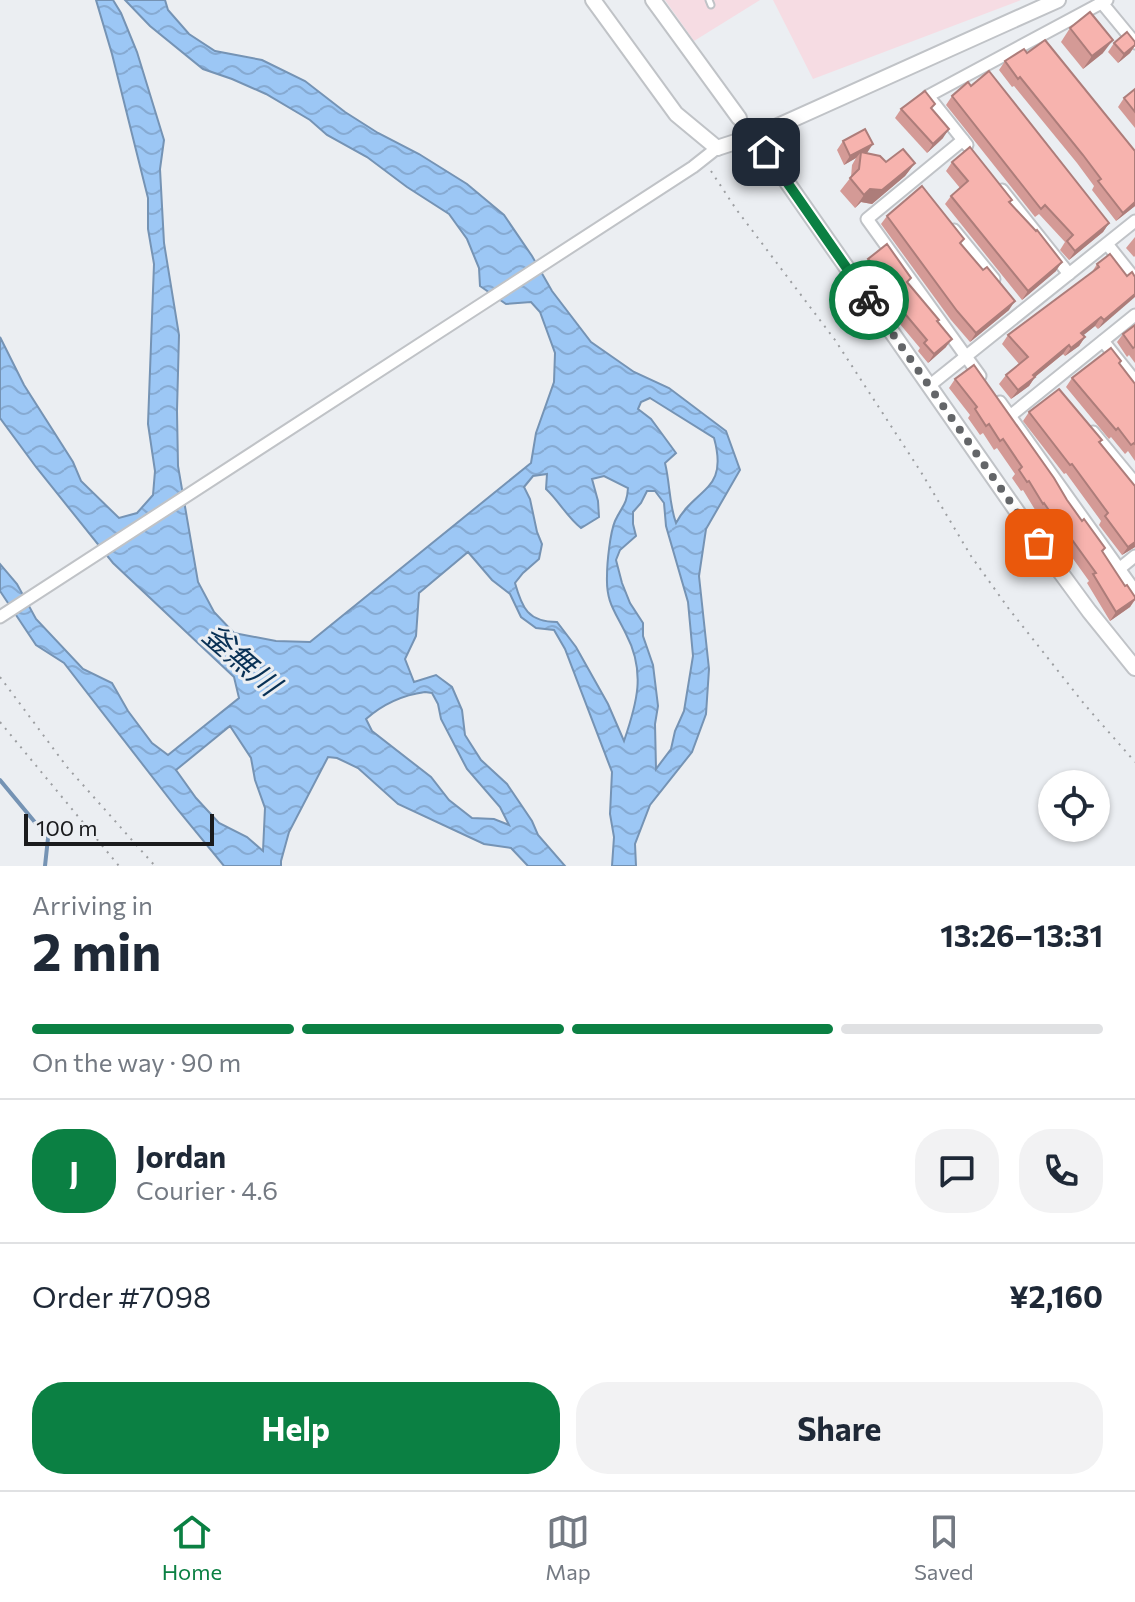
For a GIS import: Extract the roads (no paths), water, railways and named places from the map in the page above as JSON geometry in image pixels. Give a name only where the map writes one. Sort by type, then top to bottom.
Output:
[{"type":"street","points":[[593,0],[676,114],[717,148]]},
{"type":"street","points":[[653,0],[739,118]]},
{"type":"street","points":[[0,617],[699,163],[717,148],[760,134],[1058,0]]},
{"type":"street","points":[[972,152],[928,96],[1104,2],[1135,43]]},
{"type":"street","points":[[1040,36],[1050,48]]},
{"type":"street","points":[[983,66],[993,78]]},
{"type":"street","points":[[963,140],[867,219],[984,380]]},
{"type":"street","points":[[766,152],[1080,600],[1135,668]]},
{"type":"street","points":[[992,176],[1069,274]]},
{"type":"street","points":[[914,180],[923,192]]},
{"type":"street","points":[[943,216],[1001,288]]},
{"type":"street","points":[[929,386],[1135,221]]},
{"type":"street","points":[[1107,223],[1112,240],[1135,279]]},
{"type":"street","points":[[1011,300],[1021,312]]},
{"type":"street","points":[[1010,416],[1135,315]]},
{"type":"street","points":[[1103,341],[1135,381]]},
{"type":"street","points":[[1052,383],[1061,394]]},
{"type":"street","points":[[993,392],[1135,591]]},
{"type":"street","points":[[1089,427],[1135,483]]},
{"type":"street","points":[[1119,569],[1135,556]]},
{"type":"water","name":"釜無川","points":[[96,0],[113,0],[121,13],[137,52],[164,140],[160,169],[164,243],[179,335],[178,466],[198,582],[214,612],[234,633],[276,641],[310,642],[531,463],[536,433],[554,382],[555,353],[540,312],[531,302],[506,304],[480,286],[479,268],[467,239],[449,214],[367,157],[327,135],[310,120],[266,94],[203,69],[150,26],[125,0],[165,0],[168,10],[189,34],[215,51],[262,60],[305,81],[378,133],[467,184],[504,215],[552,291],[591,342],[634,372],[669,388],[726,431],[740,470],[706,529],[699,576],[709,669],[706,714],[692,752],[650,805],[635,844],[636,866],[612,866],[612,772],[565,649],[554,630],[536,628],[521,617],[510,594],[492,580],[468,552],[419,593],[416,636],[405,659],[414,682],[436,675],[452,687],[462,710],[465,735],[481,760],[507,784],[538,835],[565,866],[528,866],[511,848],[484,844],[398,804],[358,768],[328,757],[289,832],[281,866],[224,866],[64,663],[36,645],[0,591],[0,564],[17,584],[36,619],[83,669],[112,683],[152,743],[168,755],[239,698],[234,677],[113,563],[0,418],[0,337],[24,385],[73,462],[81,481],[119,518],[137,513],[153,495],[155,471],[148,424],[154,264],[148,229],[148,198]],"holes":[[[650,398],[714,438],[717,456],[714,479],[676,523],[665,463],[676,453],[651,419],[638,409],[641,402]],[[547,474],[546,489],[581,528],[599,517],[592,479],[604,476],[628,488],[612,533],[607,576],[610,600],[632,648],[638,675],[636,700],[624,741],[608,704],[576,647],[557,622],[539,619],[528,612],[518,592],[515,583],[539,559],[542,544],[524,487],[533,476]],[[647,491],[655,491],[664,503],[666,526],[688,602],[693,656],[684,711],[671,749],[656,769],[655,724],[658,706],[653,665],[643,636],[643,623],[630,603],[616,560],[620,550],[636,536],[633,512]],[[432,693],[441,719],[467,769],[500,807],[509,825],[494,819],[472,818],[449,800],[431,777],[372,731],[366,719],[386,705],[409,695]],[[230,726],[251,758],[265,808],[263,851],[247,837],[219,823],[176,770]]]},
{"type":"waterway","points":[[0,780],[48,838],[45,866]]},
{"type":"tunnel","points":[[739,118],[766,152]]}]
